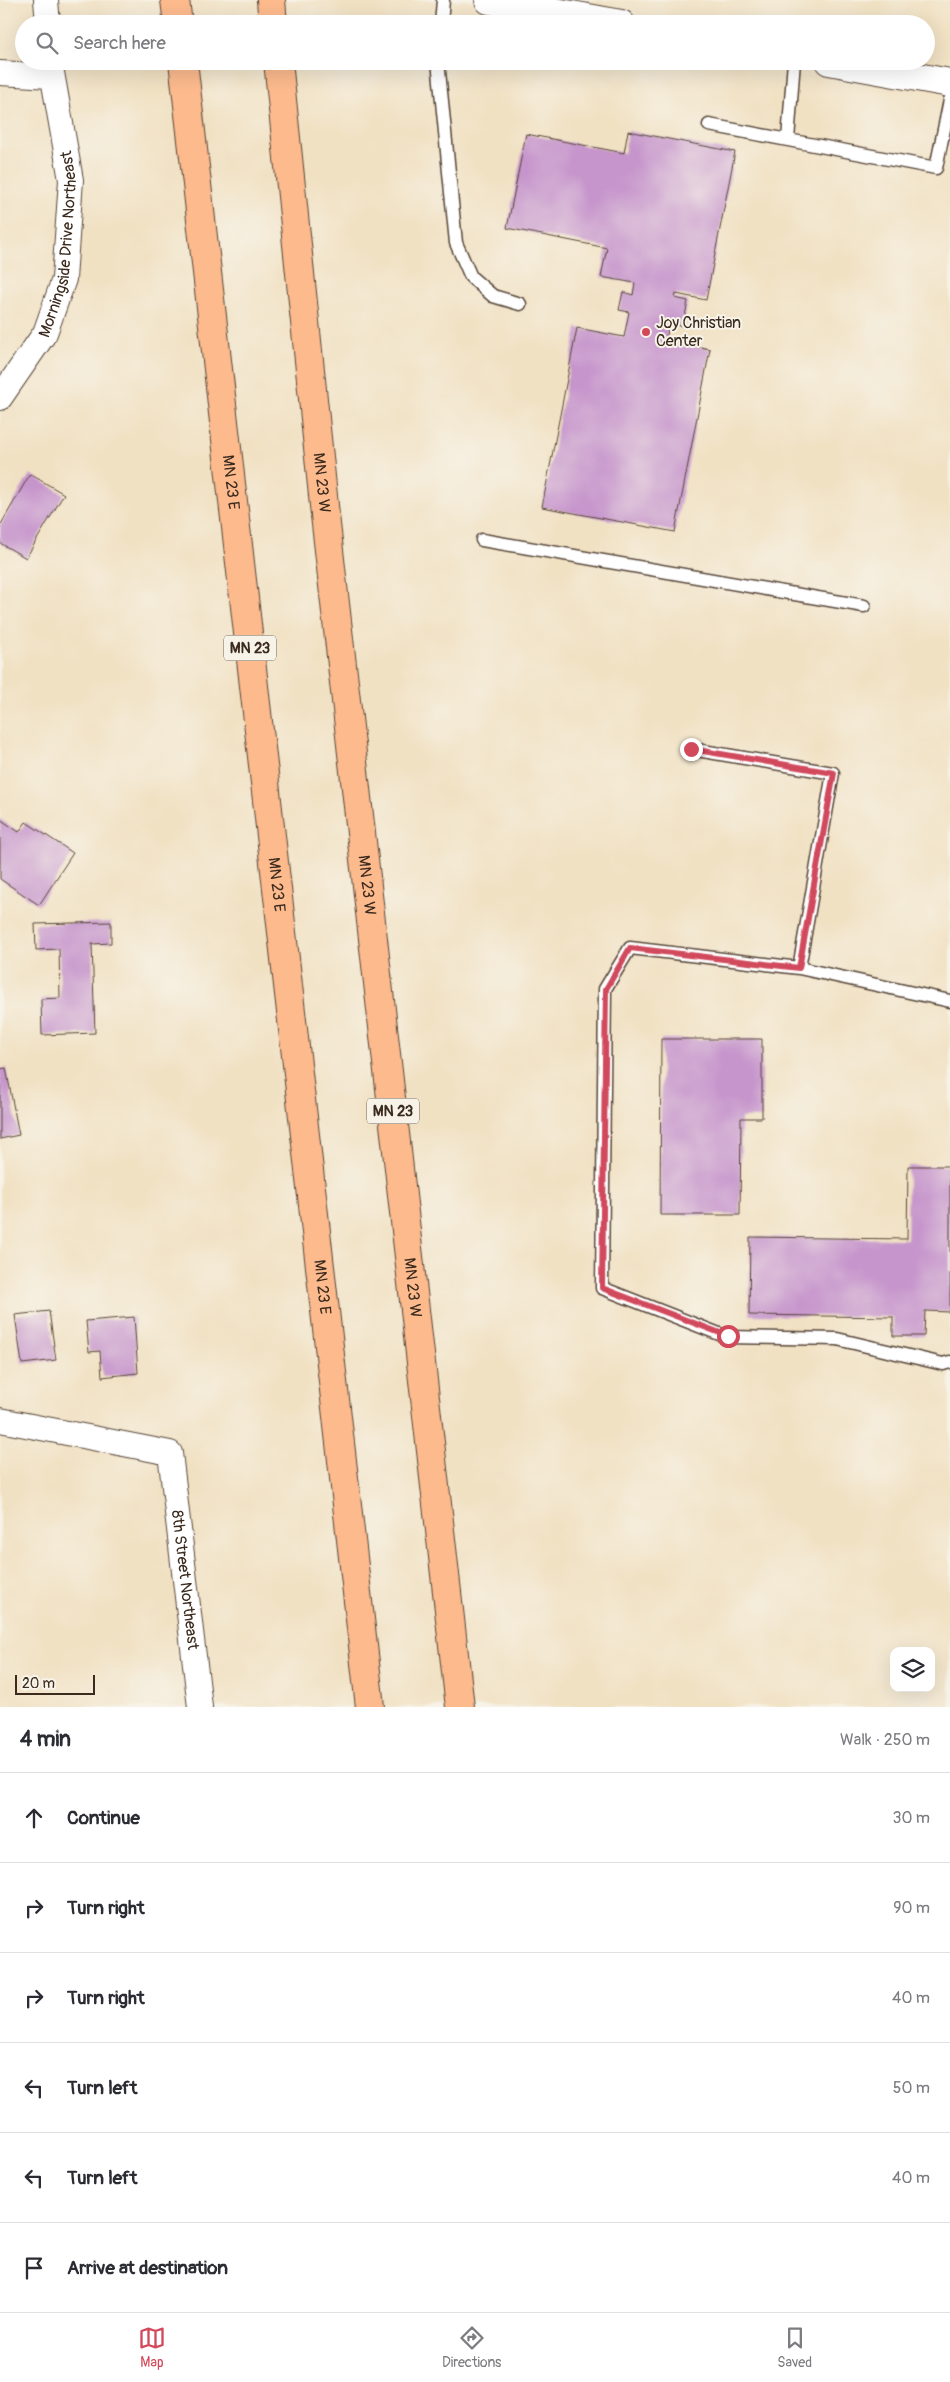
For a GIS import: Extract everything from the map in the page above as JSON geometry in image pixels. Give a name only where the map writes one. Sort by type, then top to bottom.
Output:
[{"type":"highway","points":[[175,0],[177,15]]},
{"type":"highway","points":[[271,0],[272,15]]},
{"type":"highway","name":"MN 23 E","points":[[184,70],[370,1707]]},
{"type":"highway","name":"MN 23 W","points":[[279,70],[325,515],[460,1707]]},
{"type":"street","points":[[46,0],[47,15]]},
{"type":"street","points":[[489,0],[572,15]]},
{"type":"street","points":[[0,73],[38,70]]},
{"type":"street","name":"Morningside Drive Northeast","points":[[0,398],[45,333],[64,279],[71,180],[51,70]]},
{"type":"street","points":[[878,70],[950,83]]},
{"type":"street","name":"8th Street Northeast","points":[[0,1420],[170,1453],[200,1707]]},
{"type":"lane","points":[[442,15],[443,0]]},
{"type":"lane","points":[[439,70],[456,243],[471,277],[493,296],[520,304]]},
{"type":"lane","points":[[788,140],[793,70]]},
{"type":"lane","points":[[709,125],[936,168],[950,100]]},
{"type":"lane","points":[[482,540],[864,606]]},
{"type":"lane","points":[[691,749],[834,773],[799,968]]},
{"type":"lane","points":[[950,1001],[799,968],[630,948],[606,989],[602,1288],[728,1336],[837,1339],[943,1364],[950,1362]]},
{"type":"building","name":"Joy Christian Center","points":[[628,131],[735,152],[706,300],[676,294],[675,298],[688,301],[683,326],[669,324],[666,340],[710,349],[675,532],[542,507],[577,328],[624,337],[629,312],[619,310],[623,292],[633,295],[635,283],[601,277],[607,248],[507,228],[526,134],[624,153]]},
{"type":"building","points":[[30,474],[64,494],[26,558],[0,543],[0,526]]},
{"type":"building","points":[[0,819],[19,832],[26,822],[73,853],[39,905],[0,879]]},
{"type":"building","points":[[111,922],[111,943],[92,944],[95,1033],[42,1035],[41,999],[60,998],[59,949],[36,950],[35,924]]},
{"type":"building","points":[[661,1039],[762,1039],[762,1118],[741,1118],[740,1215],[660,1215]]},
{"type":"building","points":[[6,1068],[19,1135],[0,1139],[0,1069]]},
{"type":"building","points":[[908,1166],[950,1166],[950,1312],[925,1311],[924,1336],[893,1336],[893,1317],[749,1315],[750,1237],[907,1239]]},
{"type":"building","points":[[49,1311],[56,1360],[22,1364],[15,1315]]},
{"type":"building","points":[[134,1317],[138,1373],[102,1377],[100,1351],[89,1352],[86,1321]]},
{"type":"place","name":"Joy Christian Center","points":[[646,332]]},
{"type":"route","points":[[691,749],[834,773],[799,968],[630,948],[606,989],[602,1288],[728,1336]]}]
